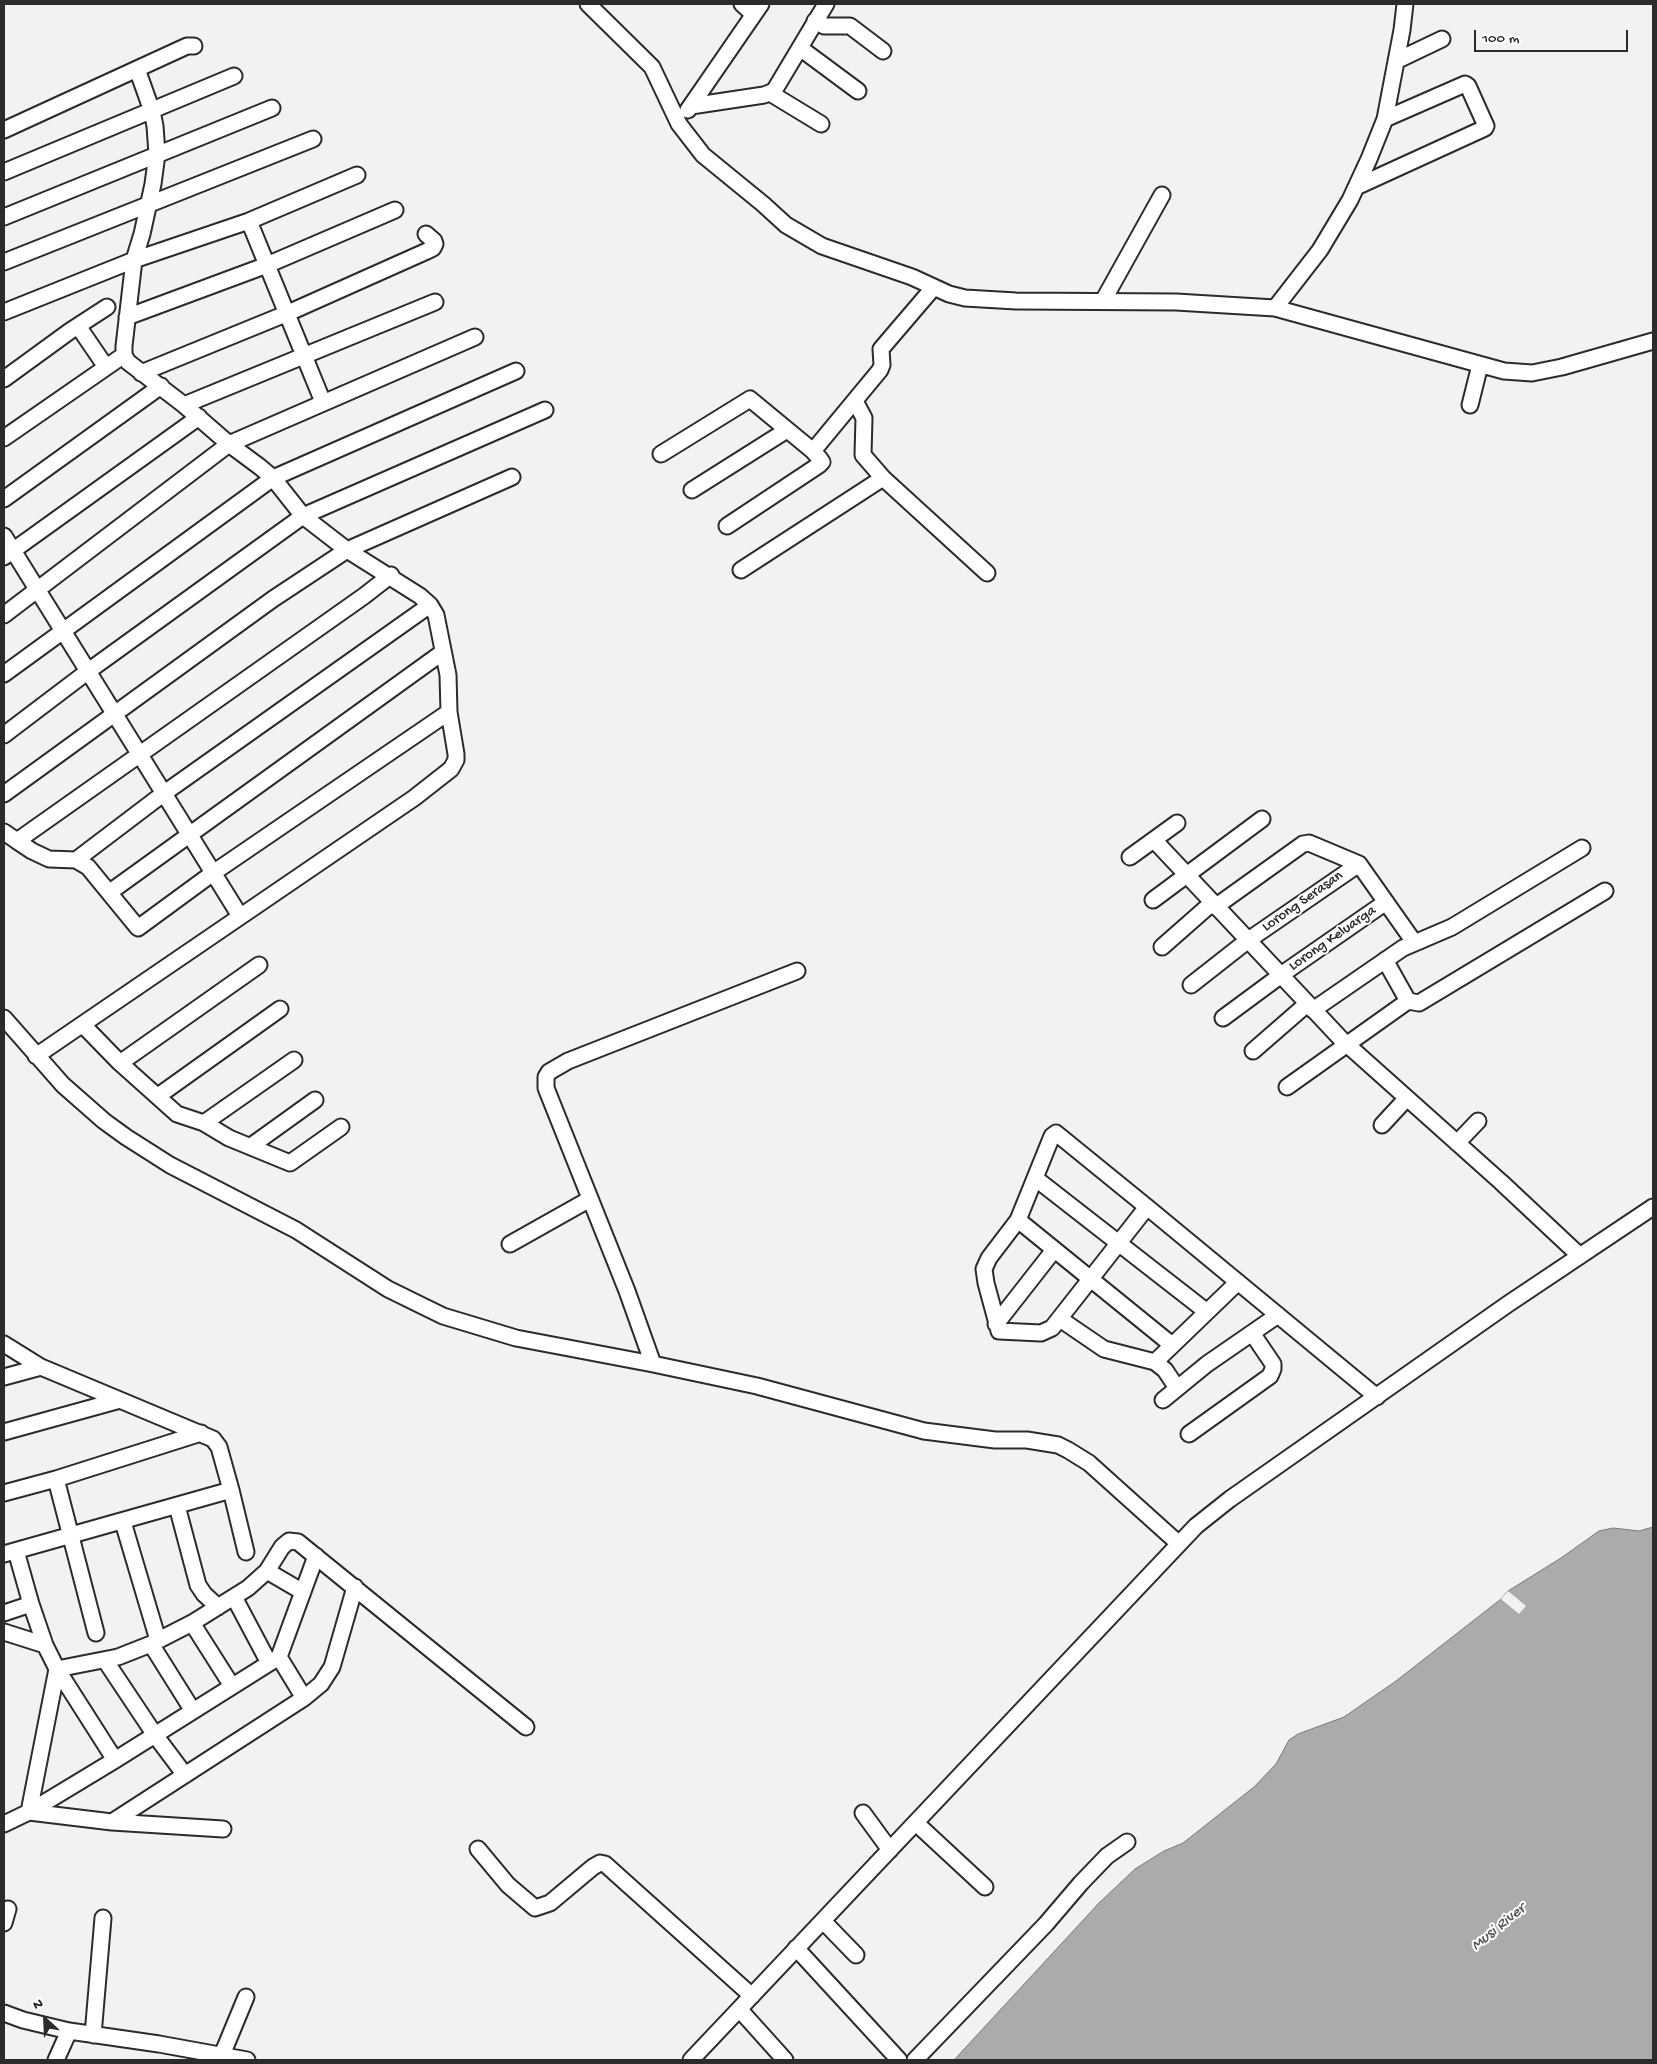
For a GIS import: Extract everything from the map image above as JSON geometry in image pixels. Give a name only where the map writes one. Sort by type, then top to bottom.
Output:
[{"type":"street","points":[[588,4],[652,67],[679,124],[703,155],[786,225],[800,235],[822,246],[867,260],[949,294],[965,298],[1016,301],[1176,302],[1275,308],[1504,371],[1532,373],[1562,368],[1653,340]]},
{"type":"street","points":[[679,124],[757,9],[742,4]]},
{"type":"street","points":[[691,106],[774,91],[826,4]]},
{"type":"street","points":[[1275,308],[1320,250],[1356,187],[1385,119],[1405,4]]},
{"type":"street","points":[[815,21],[824,26],[850,26],[883,51]]},
{"type":"street","points":[[1396,61],[1442,38]]},
{"type":"street","points":[[4,130],[188,46],[194,46]]},
{"type":"street","points":[[800,48],[858,91]]},
{"type":"street","points":[[36,1056],[414,798],[451,769],[456,760],[449,712],[448,675],[436,615],[430,605],[391,575],[347,550],[303,516],[273,478],[184,404],[141,373],[128,362],[124,355],[134,260],[148,206],[157,154],[152,111],[138,69]]},
{"type":"street","points":[[4,172],[234,76]]},
{"type":"street","points":[[1356,187],[1486,126],[1468,86],[1465,84],[1385,119]]},
{"type":"street","points":[[770,93],[820,124]]},
{"type":"street","points":[[4,218],[272,108]]},
{"type":"street","points":[[4,262],[313,139]]},
{"type":"street","points":[[7,312],[134,260],[249,221],[356,175]]},
{"type":"street","points":[[1104,301],[1162,195]]},
{"type":"street","points":[[127,317],[268,266],[395,210]]},
{"type":"street","points":[[249,221],[288,313],[322,402]]},
{"type":"street","points":[[141,373],[288,313],[433,248],[434,241],[426,234]]},
{"type":"street","points":[[814,452],[880,370],[882,366],[881,349],[934,287]]},
{"type":"street","points":[[184,404],[436,302]]},
{"type":"street","points":[[4,379],[107,307]]},
{"type":"street","points":[[78,326],[106,367]]},
{"type":"street","points":[[4,615],[230,444],[475,336]]},
{"type":"street","points":[[4,438],[124,355]]},
{"type":"street","points":[[1470,405],[1480,364]]},
{"type":"street","points":[[4,674],[273,478],[516,371]]},
{"type":"street","points":[[4,499],[161,386]]},
{"type":"street","points":[[661,454],[750,399],[820,459],[822,462],[819,465],[726,526]]},
{"type":"street","points":[[855,401],[864,418],[863,455],[883,478],[987,573]]},
{"type":"street","points":[[4,735],[87,672],[303,516],[545,410]]},
{"type":"street","points":[[8,554],[199,417]]},
{"type":"street","points":[[692,490],[787,430]]},
{"type":"street","points":[[4,794],[273,599],[347,550],[512,477]]},
{"type":"street","points":[[741,570],[883,478]]},
{"type":"street","points":[[4,536],[8,554],[37,591],[240,916]]},
{"type":"street","points":[[17,841],[391,575]]},
{"type":"street","points":[[76,860],[163,794],[430,605]]},
{"type":"street","points":[[110,892],[443,652]]},
{"type":"street","points":[[4,832],[32,851],[49,859],[76,860],[88,867],[138,928],[213,873],[449,712]]},
{"type":"street","points":[[1153,900],[1262,819]]},
{"type":"street","points":[[1130,856],[1177,823]]},
{"type":"street","points":[[1154,840],[1213,905],[1346,1044],[1580,1256]]},
{"type":"street","points":[[1162,947],[1213,905],[1306,843],[1359,864],[1414,942]]},
{"type":"street","points":[[1253,1051],[1310,1007],[1414,942],[1426,939],[1452,927],[1582,848]]},
{"type":"street","name":"Lorong Serasan","points":[[1191,985],[1247,941],[1359,864]]},
{"type":"street","points":[[1385,960],[1408,1001],[1419,1004],[1605,891]]},
{"type":"street","name":"Lorong Keluarga","points":[[1223,1018],[1386,902]]},
{"type":"street","points":[[120,1063],[259,965]]},
{"type":"street","points":[[653,1364],[546,1088],[546,1077],[549,1072],[568,1061],[797,971]]},
{"type":"street","points":[[1287,1087],[1408,1001]]},
{"type":"street","points":[[158,1096],[280,1009]]},
{"type":"street","points":[[4,1018],[63,1085],[92,1110],[146,1150],[170,1165],[296,1230],[376,1282],[404,1298],[443,1316],[486,1330],[574,1350],[653,1364],[757,1386],[924,1431],[995,1440],[1027,1440],[1058,1445],[1089,1463],[1178,1543]]},
{"type":"street","points":[[83,1025],[120,1063],[177,1114],[204,1123],[229,1138],[290,1163],[341,1127]]},
{"type":"street","points":[[204,1123],[294,1060]]},
{"type":"street","points":[[1382,1125],[1406,1099]]},
{"type":"street","points":[[251,1146],[315,1100]]},
{"type":"street","points":[[1457,1143],[1478,1121]]},
{"type":"street","points":[[1147,1207],[1060,1319],[1048,1330],[1040,1333],[1001,1332],[996,1324],[984,1269],[989,1258],[1018,1220],[1052,1136],[1056,1132],[1147,1207],[1238,1282],[1278,1315],[1377,1397]]},
{"type":"street","points":[[1034,1178],[1207,1312]]},
{"type":"street","points":[[510,1244],[590,1199]]},
{"type":"street","points":[[691,2060],[1178,1543],[1208,1514],[1653,1207]]},
{"type":"street","points":[[1018,1220],[1172,1346]]},
{"type":"street","points":[[996,1324],[1054,1250]]},
{"type":"street","points":[[1155,1362],[1238,1282]]},
{"type":"street","points":[[1163,1400],[1207,1364],[1278,1315]]},
{"type":"street","points":[[1060,1319],[1104,1349],[1155,1362],[1165,1370],[1177,1388]]},
{"type":"street","points":[[1189,1434],[1270,1376],[1273,1364],[1252,1333]]},
{"type":"street","points":[[4,1344],[41,1367],[213,1439],[219,1447],[246,1552]]},
{"type":"street","points":[[4,1377],[41,1367]]},
{"type":"street","points":[[4,1432],[120,1400]]},
{"type":"street","points":[[4,1494],[201,1434]]},
{"type":"street","points":[[56,1479],[96,1633]]},
{"type":"street","points":[[115,1760],[57,1669],[45,1645],[10,1553],[231,1490]]},
{"type":"street","points":[[178,1506],[190,1561],[198,1585],[204,1594],[218,1607]]},
{"type":"street","points":[[123,1522],[154,1642],[193,1711]]},
{"type":"street","points":[[57,1669],[105,1660],[154,1642],[192,1623],[248,1588],[268,1571],[282,1547],[292,1540],[298,1542],[355,1587],[526,1727]]},
{"type":"street","points":[[4,1824],[30,1812],[274,1660],[316,1556]]},
{"type":"street","points":[[268,1571],[303,1592]]},
{"type":"street","points":[[112,1822],[304,1698],[320,1684],[332,1667],[355,1587]]},
{"type":"street","points":[[234,1597],[274,1660],[304,1698]]},
{"type":"street","points":[[4,1613],[30,1604]]},
{"type":"street","points":[[192,1623],[232,1686]]},
{"type":"street","points":[[4,1632],[45,1645]]},
{"type":"street","points":[[105,1660],[185,1775]]},
{"type":"street","points":[[30,1812],[57,1669]]},
{"type":"street","points":[[30,1812],[112,1822],[224,1829]]},
{"type":"street","points":[[863,1813],[890,1850]]},
{"type":"street","points":[[916,1823],[985,1887]]},
{"type":"street","points":[[915,2060],[1046,1924],[1107,1856],[1127,1842]]},
{"type":"street","points":[[478,1850],[508,1885],[536,1908],[550,1903],[593,1867],[600,1863],[605,1864],[752,1996]]},
{"type":"street","points":[[93,2035],[102,1918]]},
{"type":"street","points":[[823,1921],[856,1955]]},
{"type":"street","points":[[796,1948],[899,2060]]},
{"type":"street","points":[[222,2055],[246,1997]]},
{"type":"street","points":[[740,2010],[785,2060]]},
{"type":"street","points":[[4,2013],[23,2020],[69,2031],[159,2044],[247,2060]]},
{"type":"street","points":[[56,2060],[69,2031]]},
{"type":"water","name":"Musi River","points":[[1653,1527],[1653,2060],[954,2060],[1099,1903],[1135,1869],[1164,1851],[1183,1843],[1254,1787],[1276,1764],[1289,1740],[1298,1734],[1344,1717],[1396,1681],[1501,1599],[1508,1591],[1561,1558],[1599,1531],[1613,1528],[1639,1531]]},
{"type":"pier","points":[[1508,1591],[1526,1606],[1519,1614],[1501,1599]]}]
